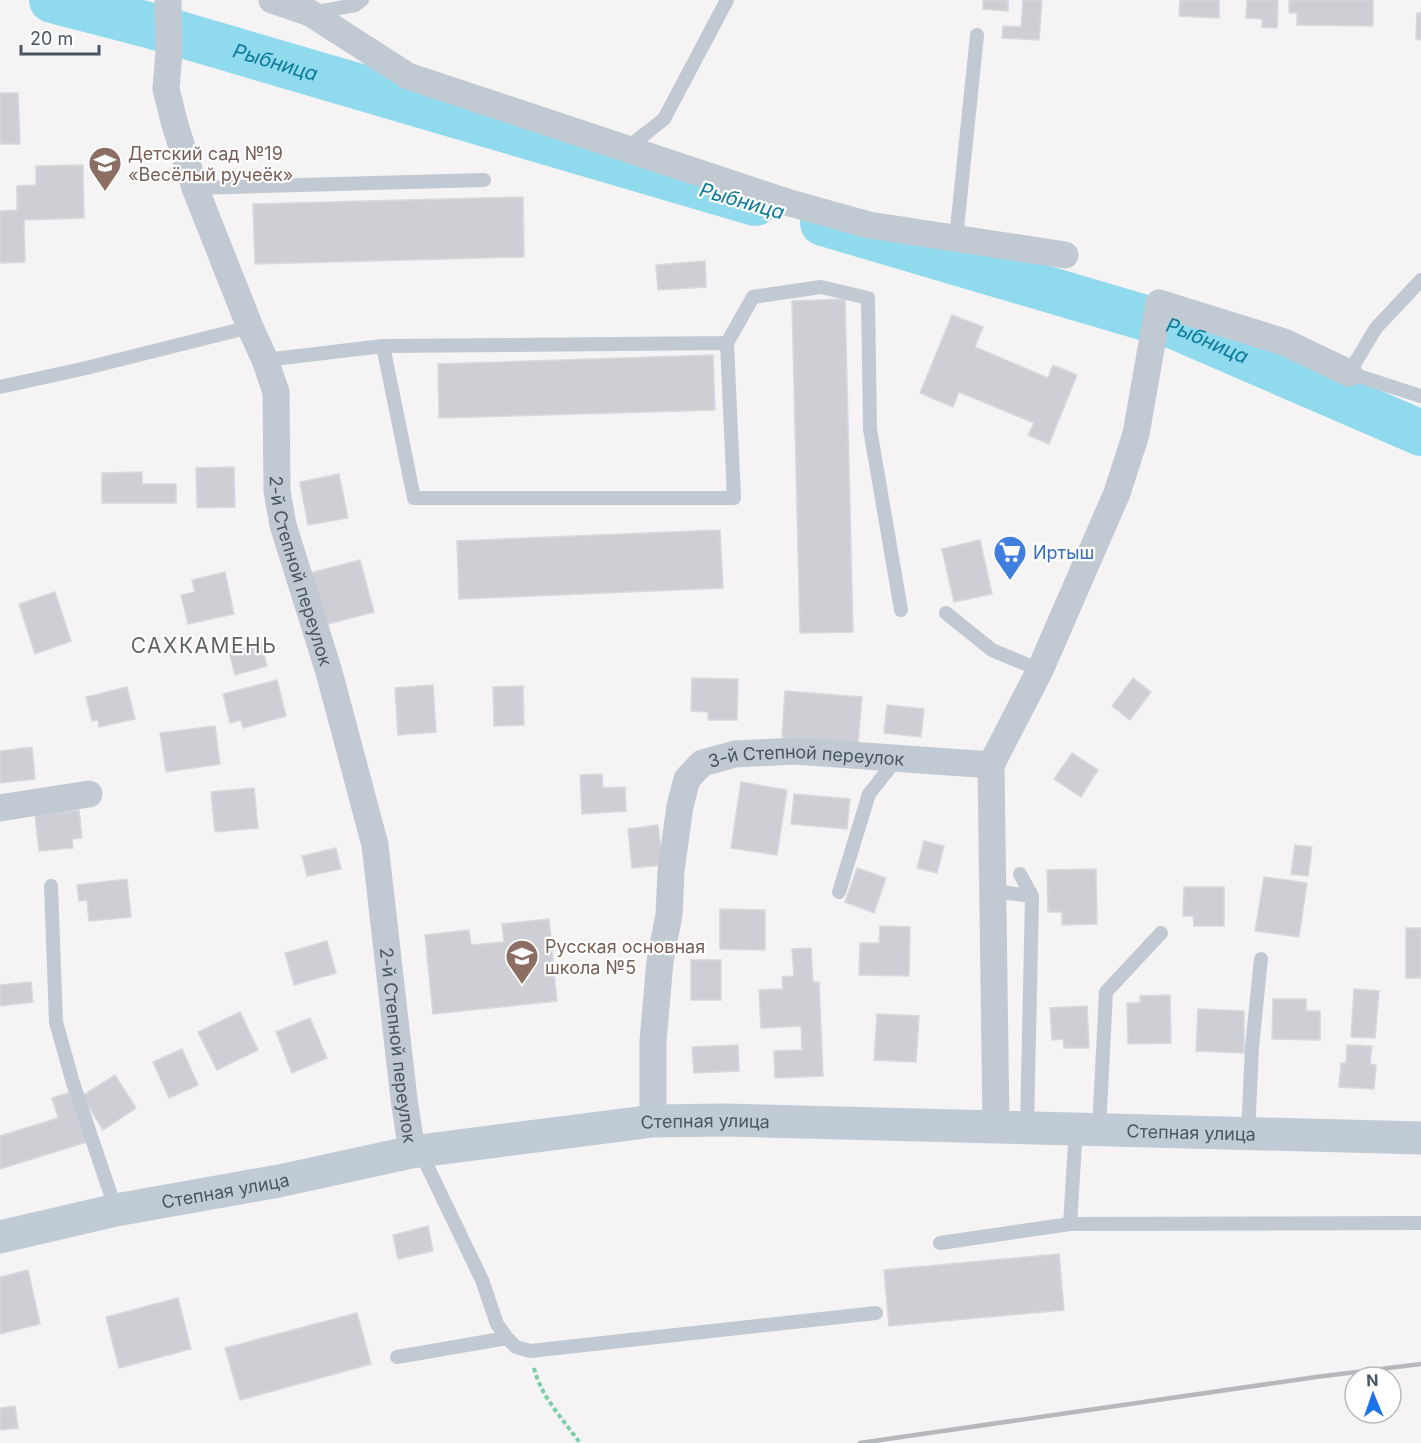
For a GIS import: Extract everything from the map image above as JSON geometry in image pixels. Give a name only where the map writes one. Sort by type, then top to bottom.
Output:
[{"type":"main road","name":"Степная улица","points":[[0,1237],[116,1210],[279,1181],[416,1152],[653,1121],[725,1120],[1421,1138]]},
{"type":"street","name":"2-й Степной переулок","points":[[168,0],[169,51],[166,89],[195,188],[276,392],[278,491],[283,525],[329,672],[375,845],[404,1099],[416,1152]]},
{"type":"street","points":[[272,0],[310,13],[408,76],[790,203],[869,225],[1065,255]]},
{"type":"street","points":[[1011,1127],[993,891],[991,765],[1040,670],[1117,493],[1136,434],[1159,303],[1284,342],[1349,373]]},
{"type":"street","name":"3-й Степной переулок","points":[[653,1121],[653,1041],[660,961],[669,915],[671,871],[680,806],[687,779],[702,763],[735,754],[795,751],[991,765]]},
{"type":"street","points":[[0,808],[89,794]]},
{"type":"lane","points":[[310,13],[355,5],[362,0]]},
{"type":"lane","points":[[626,149],[664,119],[727,0]]},
{"type":"lane","points":[[956,238],[977,35]]},
{"type":"lane","points":[[195,188],[484,180]]},
{"type":"lane","points":[[1421,280],[1376,328],[1349,373],[1421,396]]},
{"type":"lane","points":[[383,346],[414,498],[734,498],[727,343],[753,297],[821,287],[868,298],[870,429],[901,610]]},
{"type":"lane","points":[[0,387],[250,327]]},
{"type":"lane","points":[[265,360],[383,346],[727,343]]},
{"type":"lane","points":[[946,613],[993,650],[1040,670]]},
{"type":"lane","points":[[839,891],[869,794],[896,760]]},
{"type":"lane","points":[[1011,1127],[1032,896],[1020,874]]},
{"type":"lane","points":[[51,886],[56,1022],[73,1083],[116,1210]]},
{"type":"lane","points":[[993,891],[1032,896]]},
{"type":"lane","points":[[1070,1224],[1088,1129],[1106,993],[1161,933]]},
{"type":"lane","points":[[1248,1134],[1252,1047],[1261,959]]},
{"type":"lane","points":[[416,1152],[482,1280],[497,1324],[516,1347],[530,1351],[876,1313]]},
{"type":"lane","points":[[940,1243],[1070,1224],[1421,1223]]},
{"type":"lane","points":[[396,1357],[507,1338]]},
{"type":"path","points":[[530,1351],[538,1384],[547,1400],[580,1443]]},
{"type":"building","points":[[983,0],[1008,0],[1008,11],[983,9]]},
{"type":"building","points":[[1023,0],[1042,0],[1039,40],[1002,38],[1003,26],[1021,27]]},
{"type":"building","points":[[1180,0],[1219,0],[1219,18],[1179,16]]},
{"type":"building","points":[[1247,0],[1278,0],[1277,28],[1262,27],[1262,19],[1246,18]]},
{"type":"building","points":[[1289,0],[1373,0],[1373,26],[1297,25],[1297,13],[1289,13]]},
{"type":"building","points":[[1417,13],[1421,13],[1421,40],[1416,39]]},
{"type":"building","points":[[0,93],[18,93],[20,144],[0,144]]},
{"type":"building","points":[[83,165],[84,218],[24,220],[25,262],[0,263],[0,211],[17,210],[17,186],[36,185],[36,166]]},
{"type":"building","points":[[523,197],[524,257],[255,264],[253,204]]},
{"type":"building","points":[[705,261],[706,287],[658,290],[656,265]]},
{"type":"building","points":[[845,299],[853,632],[800,633],[792,301]]},
{"type":"building","points":[[952,315],[983,327],[975,347],[1048,378],[1053,365],[1077,375],[1049,444],[1028,435],[1034,423],[959,392],[953,407],[920,393]]},
{"type":"building","points":[[713,355],[715,410],[439,418],[438,364]]},
{"type":"building","points":[[234,467],[235,507],[197,508],[196,468]]},
{"type":"building","points":[[142,472],[142,484],[176,484],[176,503],[102,503],[102,473]]},
{"type":"building","points":[[339,474],[348,518],[308,525],[300,482]]},
{"type":"building","points":[[720,530],[723,588],[459,599],[457,541]]},
{"type":"building","points":[[980,540],[992,594],[954,602],[942,549]]},
{"type":"building","points":[[360,560],[374,612],[324,625],[310,573]]},
{"type":"building","points":[[225,572],[234,614],[188,624],[181,595],[195,592],[192,580]]},
{"type":"building","points":[[55,592],[71,641],[35,654],[19,604]]},
{"type":"building","points":[[261,643],[267,666],[235,675],[229,652]]},
{"type":"building","points":[[692,678],[738,679],[737,720],[708,720],[708,712],[691,711]]},
{"type":"building","points":[[1133,678],[1151,692],[1130,720],[1112,706]]},
{"type":"building","points":[[277,680],[286,716],[243,728],[241,720],[230,723],[223,694]]},
{"type":"building","points":[[433,685],[436,732],[398,735],[395,688]]},
{"type":"building","points":[[523,686],[524,725],[494,726],[493,687]]},
{"type":"building","points":[[127,687],[135,719],[99,727],[98,720],[92,721],[86,697]]},
{"type":"building","points":[[785,691],[862,697],[858,743],[782,737]]},
{"type":"building","points":[[887,705],[924,709],[921,737],[884,733]]},
{"type":"building","points":[[215,726],[220,764],[166,772],[160,733]]},
{"type":"building","points":[[32,747],[35,779],[0,783],[0,751]]},
{"type":"building","points":[[1072,753],[1098,770],[1081,797],[1054,779]]},
{"type":"building","points":[[602,774],[603,788],[625,787],[626,811],[582,814],[580,775]]},
{"type":"building","points":[[741,782],[787,790],[777,855],[731,848]]},
{"type":"building","points":[[254,788],[258,828],[215,832],[211,792]]},
{"type":"building","points":[[794,794],[850,799],[847,829],[791,824]]},
{"type":"building","points":[[79,810],[82,838],[72,839],[73,848],[39,851],[35,815]]},
{"type":"building","points":[[658,825],[663,865],[632,868],[628,829]]},
{"type":"building","points":[[924,841],[944,846],[937,873],[917,868]]},
{"type":"building","points":[[1295,845],[1312,847],[1308,876],[1291,874]]},
{"type":"building","points":[[336,848],[341,869],[307,876],[302,856]]},
{"type":"building","points":[[857,868],[886,878],[874,913],[845,902]]},
{"type":"building","points":[[1096,869],[1097,924],[1062,925],[1062,912],[1048,912],[1047,870]]},
{"type":"building","points":[[1264,877],[1307,883],[1299,937],[1255,931]]},
{"type":"building","points":[[127,879],[131,917],[89,921],[87,900],[79,901],[77,885]]},
{"type":"building","points":[[1184,887],[1224,887],[1224,926],[1194,926],[1193,916],[1183,916]]},
{"type":"building","points":[[720,909],[765,910],[765,950],[720,949]]},
{"type":"building","points":[[549,919],[557,1001],[433,1014],[425,935],[469,930],[471,945],[504,942],[502,924]]},
{"type":"building","points":[[880,926],[910,927],[909,976],[859,975],[860,943],[879,943]]},
{"type":"building","points":[[1406,928],[1421,928],[1421,978],[1406,978]]},
{"type":"building","points":[[327,941],[336,973],[294,985],[285,953]]},
{"type":"building","points":[[811,948],[813,982],[819,982],[823,1076],[775,1078],[774,1051],[802,1050],[801,1026],[761,1028],[759,990],[783,989],[782,977],[794,976],[792,949]]},
{"type":"building","points":[[691,960],[721,960],[721,1000],[691,1000]]},
{"type":"building","points":[[31,982],[33,1002],[0,1006],[0,985]]},
{"type":"building","points":[[1354,989],[1379,991],[1375,1038],[1351,1037]]},
{"type":"building","points":[[1170,995],[1171,1043],[1128,1044],[1127,1003],[1140,1003],[1140,996]]},
{"type":"building","points":[[1273,999],[1306,999],[1306,1011],[1320,1011],[1320,1040],[1272,1039]]},
{"type":"building","points":[[1087,1006],[1089,1048],[1064,1048],[1063,1039],[1052,1040],[1050,1008]]},
{"type":"building","points":[[1198,1009],[1244,1011],[1244,1053],[1196,1051]]},
{"type":"building","points":[[240,1012],[258,1050],[217,1070],[198,1032]]},
{"type":"building","points":[[877,1014],[919,1016],[916,1062],[874,1060]]},
{"type":"building","points":[[310,1018],[327,1058],[292,1073],[276,1032]]},
{"type":"building","points":[[738,1045],[739,1071],[694,1073],[692,1047]]},
{"type":"building","points":[[1347,1045],[1372,1046],[1370,1064],[1376,1065],[1374,1089],[1339,1087],[1341,1063],[1346,1063]]},
{"type":"building","points":[[182,1049],[198,1085],[169,1098],[153,1062]]},
{"type":"building","points":[[115,1075],[136,1108],[103,1130],[82,1096]]},
{"type":"building","points":[[71,1092],[87,1142],[0,1169],[0,1136],[58,1118],[52,1098]]},
{"type":"building","points":[[428,1226],[433,1251],[398,1259],[393,1235]]},
{"type":"building","points":[[1059,1254],[1064,1310],[889,1326],[884,1270]]},
{"type":"building","points":[[28,1270],[40,1324],[0,1334],[0,1277]]},
{"type":"building","points":[[178,1298],[191,1349],[119,1368],[106,1317]]},
{"type":"building","points":[[357,1313],[371,1364],[240,1400],[225,1348]]},
{"type":"building","points":[[15,1406],[18,1428],[0,1430],[0,1408]]},
{"type":"waterway","name":"Рыбница","points":[[52,0],[152,26],[755,203]]},
{"type":"waterway","name":"Рыбница","points":[[823,223],[1176,327],[1421,433]]},
{"type":"railway","points":[[860,1443],[1421,1364]]},
{"type":"place","name":"Детский сад №19 «Весёлый ручеёк»","points":[[105,192]]},
{"type":"place","name":"Иртыш","points":[[1010,581]]},
{"type":"place","name":"Русская основная школа №5","points":[[522,985]]},
{"type":"district","name":"САХКАМЕНЬ","points":[[204,645]]}]
